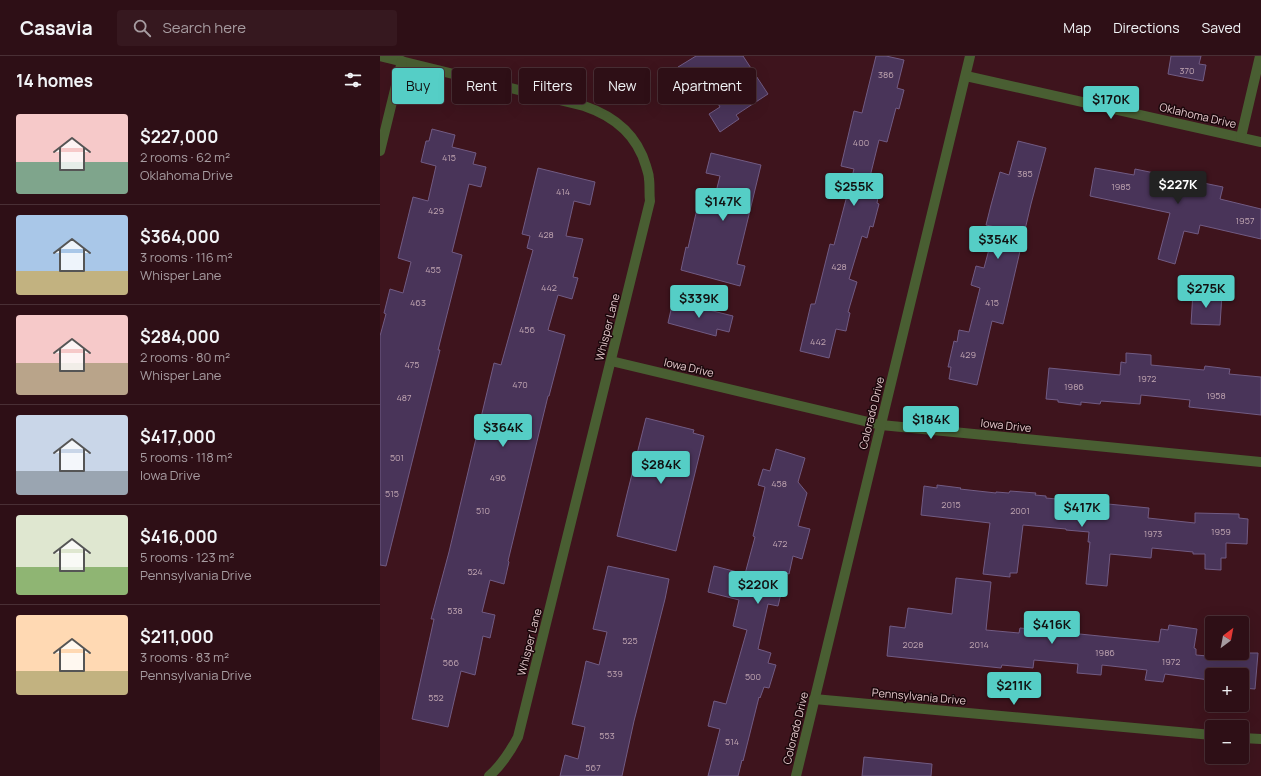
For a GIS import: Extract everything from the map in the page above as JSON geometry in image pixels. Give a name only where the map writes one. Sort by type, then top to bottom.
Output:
[{"type":"street","name":"Whisper Lane","points":[[380,56],[598,110],[618,123],[633,139],[643,156],[649,177],[650,201],[518,737],[508,755],[489,776]]},
{"type":"street","name":"Colorado Drive","points":[[796,776],[970,56]]},
{"type":"street","points":[[1241,137],[1260,56]]},
{"type":"street","points":[[380,151],[402,61]]},
{"type":"street","name":"Oklahoma Drive","points":[[966,76],[1261,142]]},
{"type":"street","name":"Iowa Drive","points":[[611,361],[881,425],[1261,462]]},
{"type":"street","name":"Pennsylvania Drive","points":[[814,699],[1205,734]]},
{"type":"street","points":[[1249,739],[1261,740]]},
{"type":"building","points":[[696,56],[743,56],[751,68],[679,68]]},
{"type":"building","points":[[876,56],[886,56],[904,60],[897,88],[904,90],[899,109],[896,108],[887,142],[879,140],[867,189],[879,192],[877,203],[879,204],[873,227],[870,226],[867,238],[862,236],[849,279],[857,282],[848,312],[850,313],[846,331],[836,329],[829,358],[800,351],[811,304],[815,304],[830,244],[834,245],[854,169],[841,166],[854,111],[862,113]]},
{"type":"building","points":[[1171,56],[1201,56],[1199,64],[1206,65],[1203,81],[1168,74]]},
{"type":"building","points":[[756,76],[768,94],[756,102]]},
{"type":"building","points":[[718,104],[753,104],[736,115],[739,119],[720,132],[709,114],[720,107]]},
{"type":"building","points":[[432,129],[455,135],[452,147],[476,153],[473,164],[486,167],[481,187],[469,184],[452,252],[462,255],[386,566],[380,565],[380,336],[386,314],[384,313],[390,289],[403,293],[411,262],[398,258],[413,197],[428,201],[436,166],[421,162],[426,141],[429,141]]},
{"type":"building","points":[[1018,141],[1046,148],[1031,204],[1003,324],[992,321],[977,385],[949,379],[951,367],[948,367],[954,341],[957,342],[959,330],[969,332],[980,288],[971,285],[976,266],[984,268],[995,227],[986,225],[1000,172],[1009,175]]},
{"type":"building","points":[[711,153],[761,165],[737,264],[745,266],[740,286],[681,270],[697,209],[711,212],[720,176],[706,173]]},
{"type":"building","points":[[538,168],[595,182],[590,205],[574,201],[566,236],[583,239],[573,277],[578,278],[572,299],[558,295],[548,330],[565,335],[548,396],[508,561],[504,584],[490,580],[482,612],[495,615],[490,638],[483,636],[475,675],[461,671],[448,727],[412,719],[434,619],[431,619],[449,552],[494,363],[501,365],[533,250],[527,248],[530,236],[522,234]]},
{"type":"building","points":[[1095,168],[1134,175],[1135,169],[1223,187],[1220,199],[1261,209],[1261,239],[1200,225],[1198,234],[1184,231],[1175,264],[1158,259],[1170,213],[1090,196]]},
{"type":"building","points":[[1193,292],[1222,294],[1220,325],[1191,324]]},
{"type":"building","points":[[673,301],[733,316],[729,332],[717,329],[716,336],[668,323]]},
{"type":"building","points":[[1126,353],[1151,355],[1151,365],[1204,370],[1205,366],[1230,369],[1229,374],[1261,377],[1261,415],[1189,407],[1190,400],[1141,395],[1140,404],[1101,401],[1100,404],[1081,402],[1081,405],[1046,399],[1049,368],[1120,375],[1121,362],[1126,363]]},
{"type":"building","points":[[646,418],[694,430],[693,433],[704,436],[676,551],[617,536]]},
{"type":"building","points":[[776,449],[805,458],[798,482],[807,493],[798,526],[810,529],[802,559],[793,556],[789,574],[786,573],[778,606],[768,604],[758,649],[771,653],[768,663],[776,665],[769,688],[764,687],[760,698],[759,697],[738,776],[708,776],[720,729],[708,726],[714,701],[726,704],[747,630],[733,626],[739,600],[708,592],[714,566],[745,574],[755,537],[753,536],[765,487],[758,485],[763,469],[770,471]]},
{"type":"building","points":[[937,485],[996,493],[1009,493],[1010,491],[1036,493],[1035,495],[1046,496],[1046,498],[1149,508],[1148,518],[1195,523],[1195,513],[1239,514],[1239,518],[1248,519],[1247,544],[1226,543],[1226,558],[1221,558],[1221,570],[1205,569],[1205,554],[1193,554],[1193,552],[1152,548],[1151,558],[1110,554],[1107,586],[1086,584],[1090,542],[1088,542],[1089,532],[1023,525],[1017,573],[1010,573],[1010,577],[983,574],[990,523],[921,515],[924,486],[937,488]]},
{"type":"building","points":[[608,566],[669,579],[665,599],[634,721],[622,776],[560,776],[565,755],[578,759],[585,727],[572,724],[586,661],[599,665],[607,632],[593,629]]},
{"type":"building","points":[[956,578],[991,582],[986,630],[1019,633],[1020,628],[1159,642],[1161,629],[1168,630],[1169,625],[1197,629],[1194,648],[1196,649],[1196,655],[1205,656],[1205,660],[1249,660],[1249,653],[1258,653],[1255,689],[1249,689],[1249,668],[1205,668],[1205,679],[1165,674],[1163,682],[1145,680],[1147,670],[1102,665],[1101,675],[1077,673],[1078,664],[1034,660],[1033,668],[1002,665],[1001,668],[887,656],[890,626],[905,628],[908,608],[952,614]]},
{"type":"building","points":[[864,757],[932,764],[931,776],[862,776]]}]
